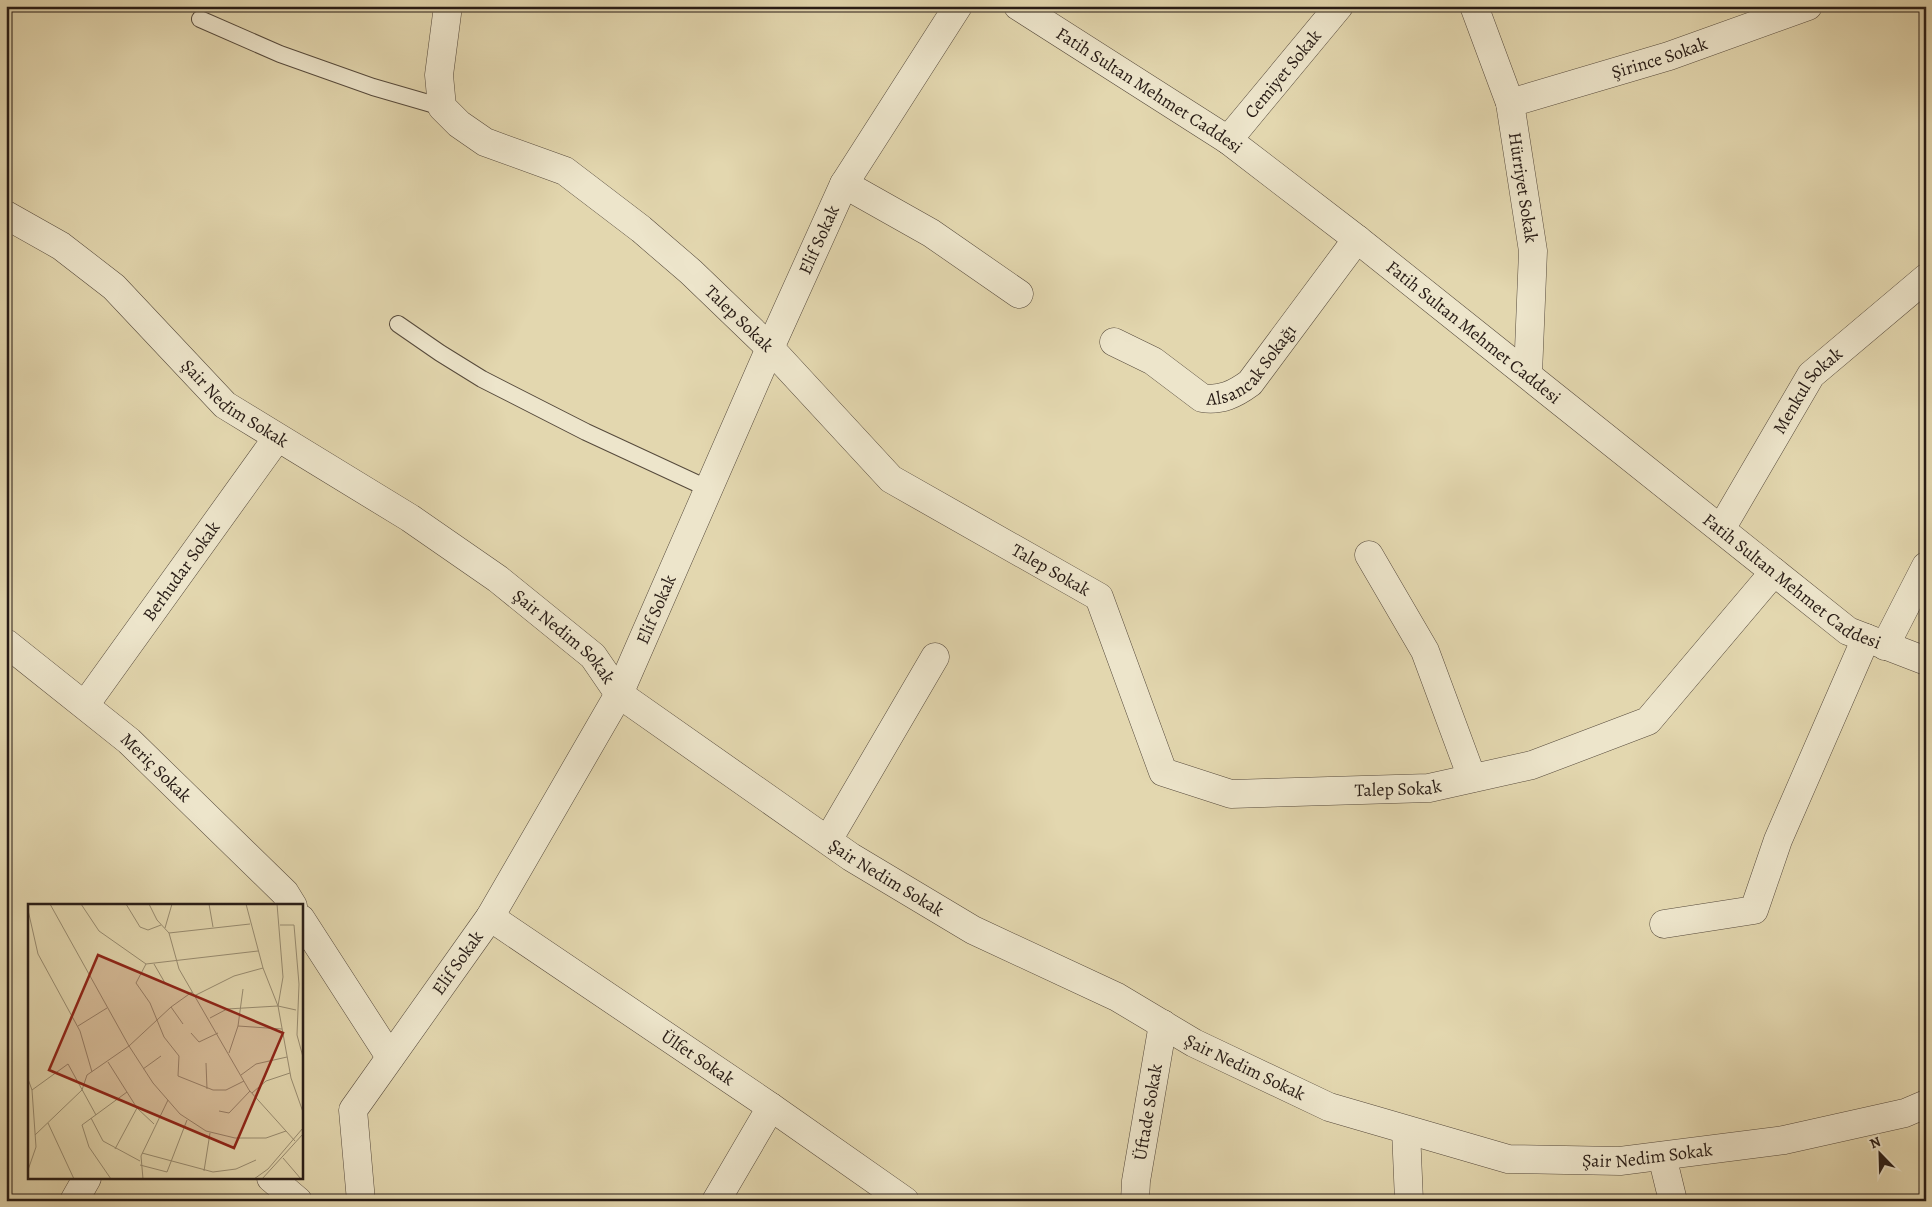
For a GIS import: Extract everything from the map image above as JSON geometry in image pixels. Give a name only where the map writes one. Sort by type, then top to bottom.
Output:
[{"type":"street","points":[[442,107],[439,75],[448,6]]},
{"type":"street","name":"Elif Sokak","points":[[361,1201],[353,1110],[490,917],[619,694],[770,348],[844,184],[958,6]]},
{"type":"street","name":"Fatih Sultan Mehmet Caddesi","points":[[1018,6],[1228,140],[1528,374],[1848,631],[1926,661]]},
{"type":"street","name":"Cemiyet Sokak","points":[[1228,140],[1339,6]]},
{"type":"street","name":"Hürriyet Sokak","points":[[1474,6],[1510,102],[1533,251],[1528,374]]},
{"type":"street","name":"Şirince Sokak","points":[[1510,102],[1669,56],[1808,6]]},
{"type":"street","name":"Talep Sokak","points":[[442,107],[459,124],[486,142],[565,172],[641,229],[691,272],[770,348],[891,479],[1099,597],[1163,772],[1231,794],[1429,788],[1532,765],[1648,721],[1774,572]]},
{"type":"street","points":[[844,184],[931,232],[1019,294]]},
{"type":"street","name":"Şair Nedim Sokak","points":[[6,216],[61,246],[114,287],[225,405],[410,518],[498,579],[593,656],[619,694],[851,857],[973,930],[1117,997],[1194,1042],[1328,1107],[1508,1159],[1620,1162],[1784,1140],[1905,1113],[1926,1104]]},
{"type":"street","name":"Alsancak Sokağı","points":[[1114,342],[1153,361],[1202,398],[1212,400],[1231,395],[1250,383],[1357,239]]},
{"type":"street","name":"Menkul Sokak","points":[[1721,529],[1811,375],[1926,278]]},
{"type":"street","name":"Berhudar Sokak","points":[[85,705],[277,438]]},
{"type":"street","points":[[1369,555],[1425,652],[1472,778]]},
{"type":"street","points":[[1664,924],[1754,910],[1778,840],[1876,642],[1926,566]]},
{"type":"street","name":"Meriç Sokak","points":[[6,643],[129,741],[285,893],[292,904]]},
{"type":"street","points":[[828,840],[935,657]]},
{"type":"street","name":"Ülfet Sokak","points":[[490,917],[771,1107],[905,1201]]},
{"type":"street","points":[[302,921],[390,1057]]},
{"type":"street","name":"Üftade Sokak","points":[[1135,1201],[1136,1181],[1163,1024]]},
{"type":"street","points":[[716,1201],[771,1107]]},
{"type":"street","points":[[1406,1130],[1409,1201]]},
{"type":"street","points":[[1662,1156],[1674,1201]]},
{"type":"street","points":[[74,1201],[86,1180]]},
{"type":"street","points":[[273,1180],[298,1201]]},
{"type":"lane","points":[[200,19],[299,60],[373,87],[442,107]]},
{"type":"lane","points":[[398,324],[482,379],[586,432],[709,489]]}]
